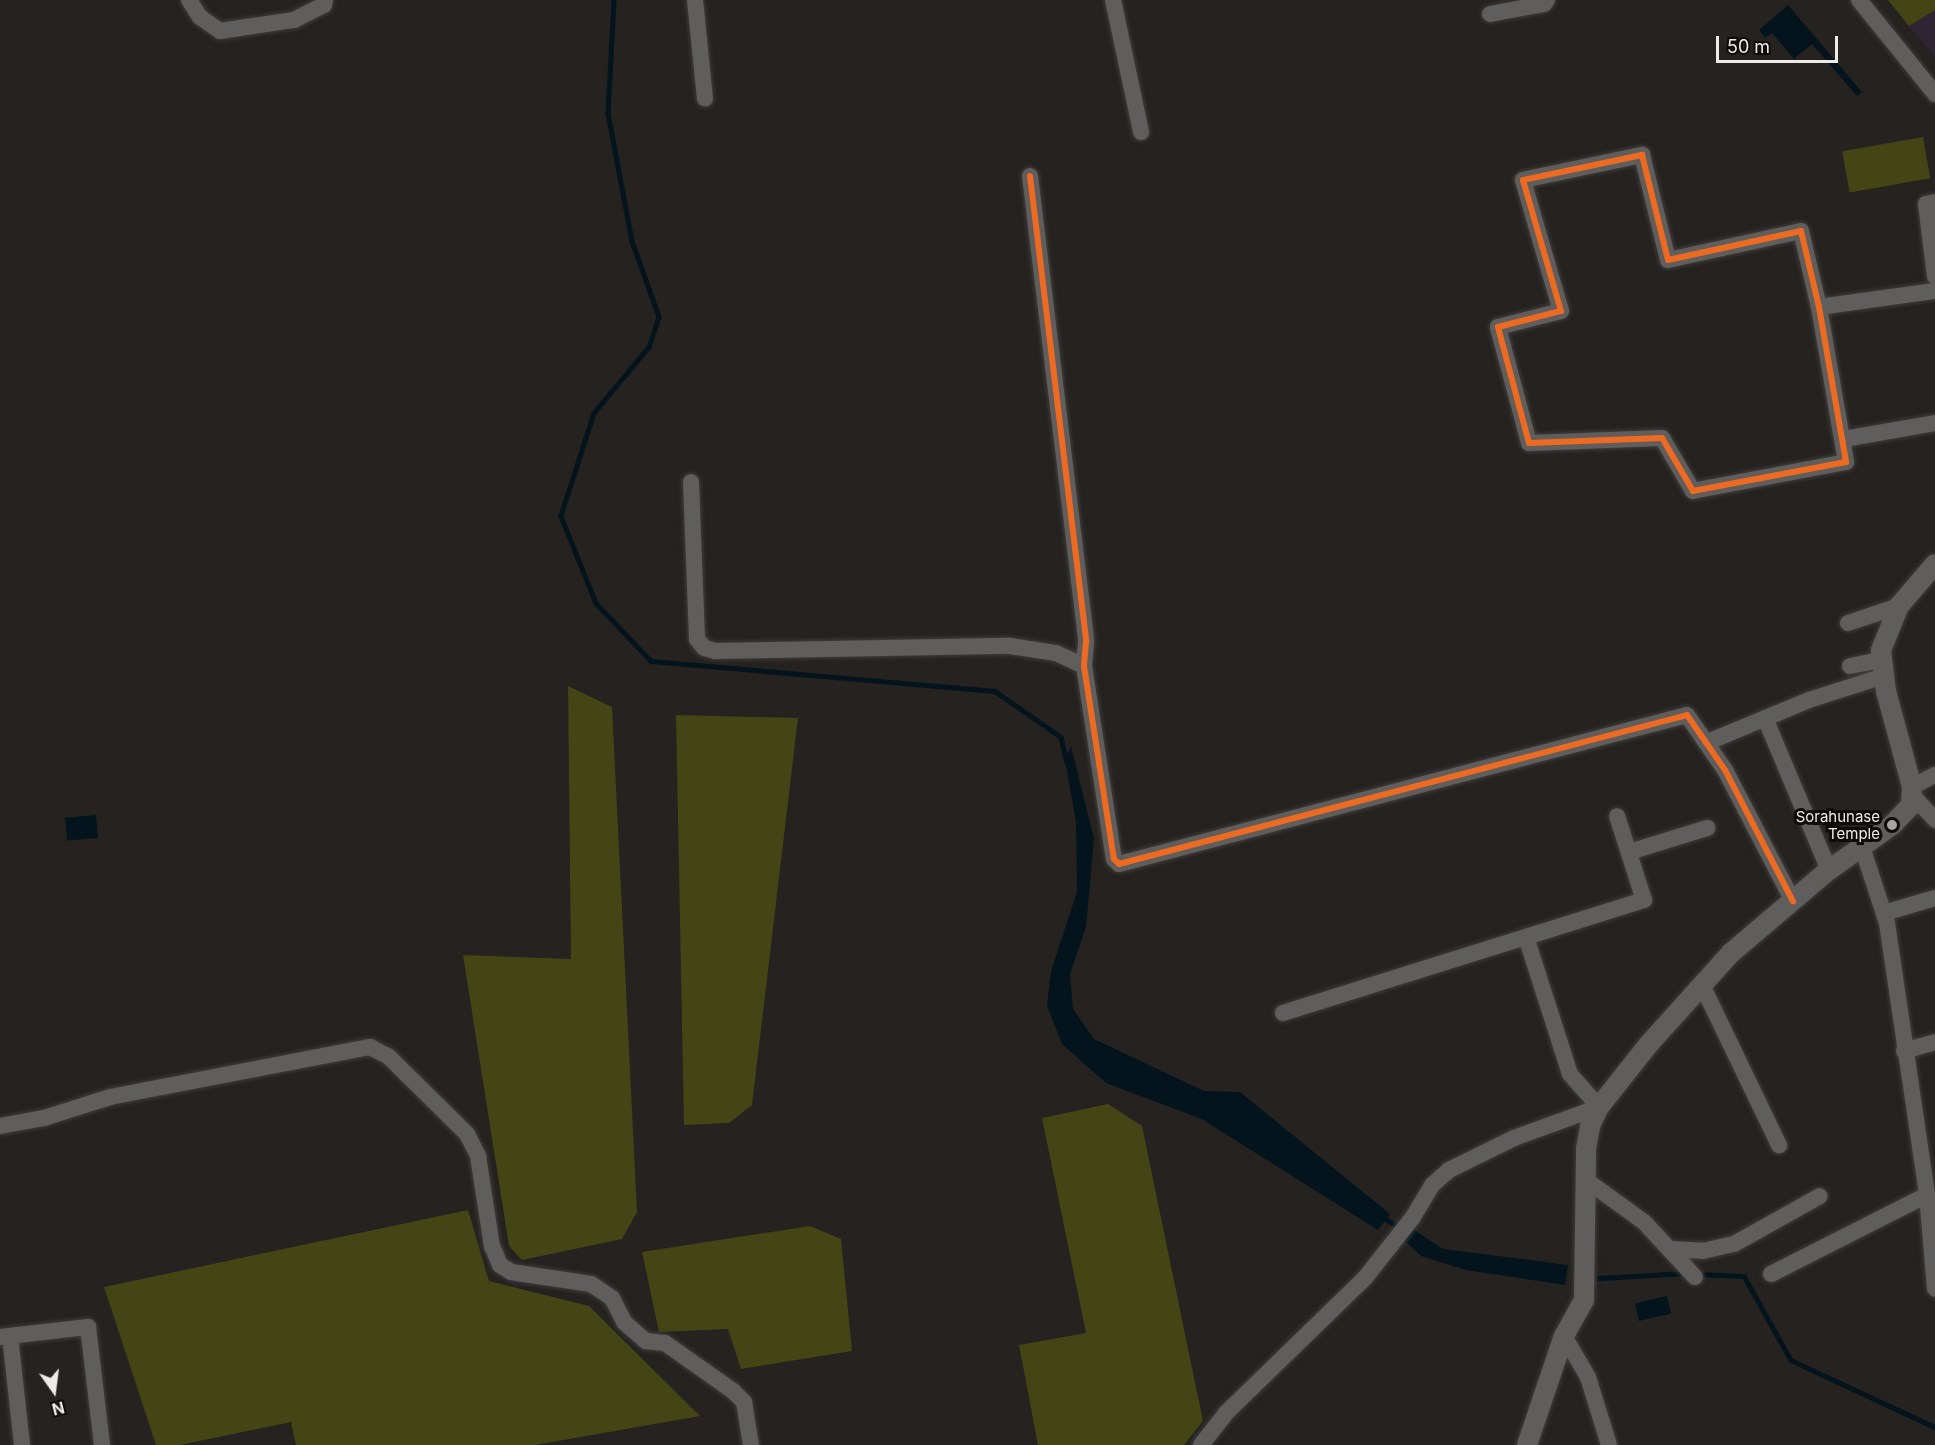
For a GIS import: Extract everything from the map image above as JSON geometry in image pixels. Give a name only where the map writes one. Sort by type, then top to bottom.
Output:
[{"type":"street","points":[[189,0],[200,17],[220,31],[294,20],[324,5],[325,0]]},
{"type":"street","points":[[695,0],[705,98]]},
{"type":"street","points":[[1113,0],[1141,132]]},
{"type":"street","points":[[1490,14],[1544,4],[1547,0]]},
{"type":"street","points":[[1859,0],[1935,94]]},
{"type":"street","points":[[1642,155],[1668,260],[1801,231],[1819,307],[1844,439],[1846,462],[1693,491],[1662,438],[1529,443],[1498,327],[1561,311],[1523,180],[1642,155]]},
{"type":"street","points":[[1030,176],[1086,642],[1084,666],[1114,859],[1119,864],[1687,715],[1708,741],[1793,901]]},
{"type":"street","points":[[1935,202],[1926,204],[1935,276]]},
{"type":"street","points":[[1819,307],[1935,291]]},
{"type":"street","points":[[1844,439],[1935,423]]},
{"type":"street","points":[[691,482],[697,639],[704,648],[715,651],[1010,646],[1056,653],[1084,666]]},
{"type":"street","points":[[1527,1445],[1564,1336],[1584,1300],[1586,1180],[1590,1126],[1599,1107],[1731,953],[1829,870],[1892,825],[1911,805],[1913,791],[1883,668],[1881,650],[1899,606],[1935,564]]},
{"type":"street","points":[[1848,623],[1899,606]]},
{"type":"street","points":[[1850,666],[1883,668]]},
{"type":"street","points":[[1708,741],[1883,668]]},
{"type":"street","points":[[1765,718],[1829,870]]},
{"type":"street","points":[[1913,791],[1935,775]]},
{"type":"street","points":[[1913,791],[1935,820]]},
{"type":"street","points":[[1283,1013],[1644,900],[1617,816]]},
{"type":"street","points":[[1629,852],[1707,828]]},
{"type":"street","points":[[1863,847],[1884,913],[1927,1195],[1935,1289]]},
{"type":"street","points":[[1884,913],[1935,898]]},
{"type":"street","points":[[1526,937],[1570,1074],[1599,1107]]},
{"type":"street","points":[[1702,985],[1779,1145]]},
{"type":"street","points":[[1904,1051],[1935,1042]]},
{"type":"street","points":[[0,1126],[44,1119],[110,1097],[370,1047],[388,1056],[467,1134],[478,1156],[492,1246],[500,1265],[511,1272],[591,1284],[612,1298],[625,1323],[646,1341],[665,1343],[733,1390],[744,1402],[751,1445]]},
{"type":"street","points":[[1201,1445],[1227,1412],[1365,1278],[1413,1217],[1432,1185],[1449,1170],[1514,1138],[1599,1107]]},
{"type":"street","points":[[1586,1180],[1644,1222],[1690,1272]]},
{"type":"street","points":[[1771,1274],[1927,1195]]},
{"type":"street","points":[[1669,1249],[1703,1251],[1734,1244],[1820,1196]]},
{"type":"street","points":[[22,1445],[5,1337],[88,1327],[102,1445]]},
{"type":"street","points":[[1564,1336],[1588,1377],[1609,1445]]},
{"type":"shaded area","points":[[1888,0],[1935,0],[1935,10],[1909,26]]},
{"type":"shaded area","points":[[1788,5],[1862,92],[1857,96],[1812,44],[1794,59],[1772,33],[1765,38],[1759,30]]},
{"type":"shaded area","points":[[1935,10],[1935,57],[1909,26]]},
{"type":"shaded area","points":[[1923,137],[1930,178],[1850,193],[1842,151]]},
{"type":"shaded area","points":[[568,686],[612,707],[637,1212],[622,1239],[522,1260],[509,1246],[463,955],[571,959]]},
{"type":"shaded area","points":[[676,715],[798,718],[752,1105],[729,1123],[684,1125]]},
{"type":"shaded area","points":[[1071,746],[1094,839],[1086,927],[1070,974],[1073,1009],[1094,1039],[1204,1091],[1240,1092],[1390,1214],[1378,1230],[1202,1119],[1106,1083],[1062,1044],[1047,1006],[1051,971],[1077,892],[1076,822],[1065,760]]},
{"type":"shaded area","points":[[96,815],[98,838],[67,841],[65,818]]},
{"type":"shaded area","points":[[1108,1104],[1142,1126],[1203,1421],[1184,1445],[1038,1445],[1019,1345],[1086,1333],[1042,1118]]},
{"type":"shaded area","points":[[468,1210],[489,1281],[589,1306],[700,1416],[535,1445],[296,1445],[291,1422],[180,1445],[156,1445],[104,1287]]},
{"type":"shaded area","points":[[810,1226],[841,1239],[852,1351],[741,1369],[728,1329],[659,1332],[642,1252]]},
{"type":"shaded area","points":[[1411,1228],[1443,1249],[1568,1265],[1565,1285],[1466,1270],[1421,1256],[1405,1241]]},
{"type":"shaded area","points":[[1667,1296],[1671,1314],[1639,1321],[1635,1303]]},
{"type":"waterway","points":[[614,0],[608,113],[632,241],[659,317],[649,347],[594,413],[561,516],[596,603],[651,661],[995,691],[1061,737],[1067,762]]},
{"type":"waterway","points":[[1383,1217],[1401,1229]]},
{"type":"waterway","points":[[1599,1278],[1686,1273]]},
{"type":"waterway","points":[[1698,1274],[1744,1276],[1791,1360],[1935,1427]]},
{"type":"cycle path","points":[[1642,155],[1668,260],[1801,231],[1819,307],[1846,462],[1693,491],[1662,438],[1529,443],[1498,327],[1561,311],[1523,180],[1642,155]]},
{"type":"cycle path","points":[[1030,176],[1086,642],[1084,666],[1114,859],[1119,864],[1687,715],[1725,770],[1793,901]]},
{"type":"place","name":"Sorahunase Temple","points":[[1892,825]]}]
